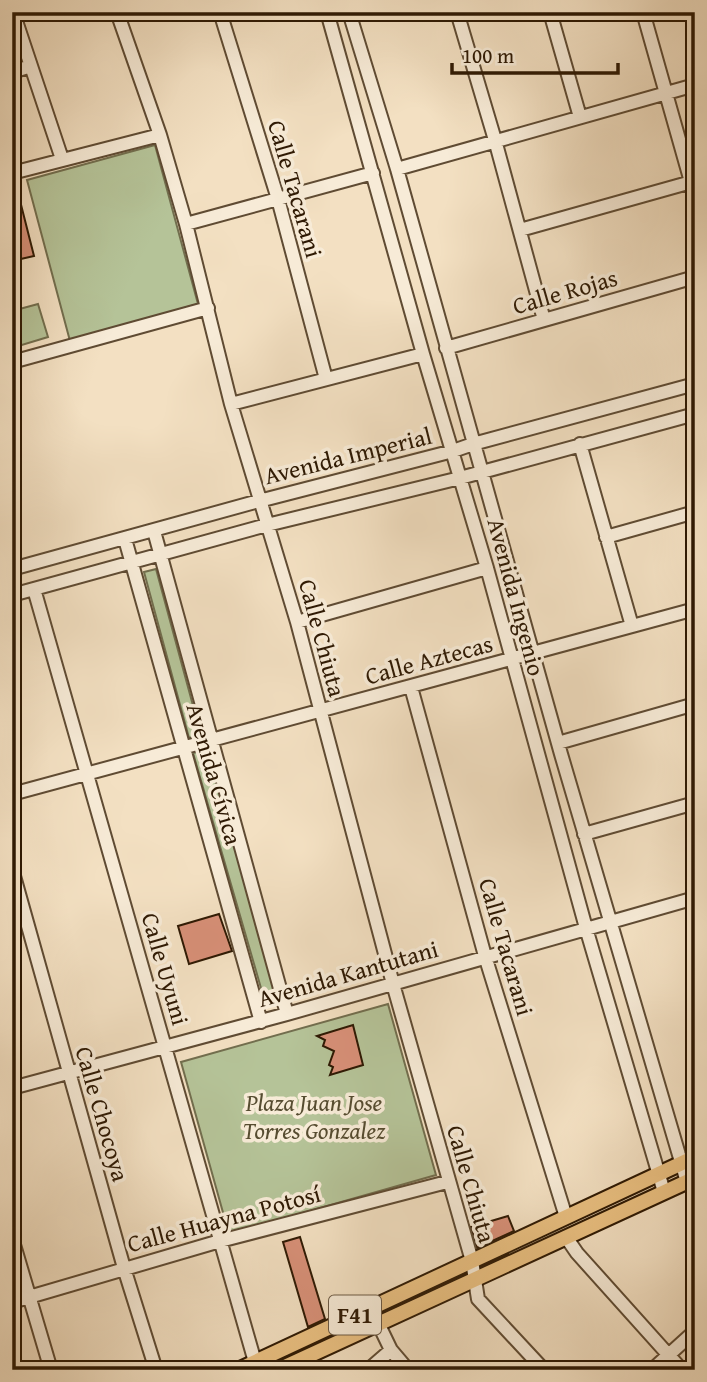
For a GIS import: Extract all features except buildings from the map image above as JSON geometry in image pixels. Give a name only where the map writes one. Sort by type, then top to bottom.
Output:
[{"type":"main road","name":"F41","points":[[238,1370],[695,1157]]},
{"type":"main road","name":"F41","points":[[278,1370],[691,1180]]},
{"type":"street","points":[[13,12],[62,159]]},
{"type":"street","name":"Calle Chiuta","points":[[117,12],[160,135],[186,224],[231,404],[297,622],[447,1182],[472,1261],[478,1299],[544,1370]]},
{"type":"street","name":"Calle Tacarani","points":[[220,12],[278,200],[326,379]]},
{"type":"street","name":"Avenida Ingenio","points":[[327,12],[423,354],[487,568],[586,928],[664,1192]]},
{"type":"street","name":"Avenida Ingenio","points":[[349,12],[397,169],[609,922],[680,1164],[691,1180]]},
{"type":"street","points":[[457,12],[544,320]]},
{"type":"street","points":[[550,12],[580,117]]},
{"type":"street","points":[[643,12],[693,181],[695,196]]},
{"type":"street","points":[[12,72],[31,66]]},
{"type":"street","points":[[397,169],[695,85]]},
{"type":"street","points":[[12,173],[160,135]]},
{"type":"street","points":[[186,224],[373,173]]},
{"type":"street","points":[[520,230],[693,181]]},
{"type":"street","name":"Calle Rojas","points":[[446,348],[695,277]]},
{"type":"street","points":[[12,362],[208,309]]},
{"type":"street","points":[[231,404],[423,354]]},
{"type":"street","name":"Avenida Imperial","points":[[12,569],[259,501],[453,452],[473,444],[695,384]]},
{"type":"street","name":"Avenida Imperial","points":[[12,595],[267,525],[460,478],[695,414]]},
{"type":"street","points":[[580,444],[632,626]]},
{"type":"street","points":[[606,537],[695,512]]},
{"type":"street","name":"Avenida Cívica","points":[[154,531],[287,1014]]},
{"type":"street","name":"Avenida Cívica","points":[[125,539],[261,1021]]},
{"type":"street","points":[[297,622],[487,568]]},
{"type":"street","name":"Calle Uyuni","points":[[34,589],[255,1362]]},
{"type":"street","name":"Calle Aztecas","points":[[12,794],[695,609]]},
{"type":"street","name":"Calle Tacarani","points":[[411,687],[485,956],[565,1217]]},
{"type":"street","points":[[558,743],[695,704]]},
{"type":"street","points":[[584,834],[695,803]]},
{"type":"street","name":"Calle Chocoya","points":[[12,869],[124,1268],[156,1370]]},
{"type":"street","name":"Avenida Kantutani","points":[[12,1088],[287,1014],[695,898]]},
{"type":"street","name":"Calle Huayna Potosí","points":[[12,1302],[220,1241],[447,1182]]},
{"type":"street","points":[[566,1237],[577,1253],[682,1370]]},
{"type":"street","points":[[12,1238],[51,1370]]},
{"type":"street","points":[[378,1323],[391,1350],[408,1370]]},
{"type":"street","points":[[652,1370],[695,1331]]},
{"type":"street","points":[[368,1370],[391,1350]]},
{"type":"green space","points":[[155,145],[198,304],[70,341],[27,180]]},
{"type":"green space","points":[[38,304],[48,337],[12,348],[12,311]]},
{"type":"green space","points":[[156,569],[201,735],[189,738],[144,572]]},
{"type":"green space","points":[[208,749],[279,998],[265,1002],[193,753]]},
{"type":"green space","name":"Plaza Juan Jose Torres Gonzalez","points":[[388,1004],[436,1175],[229,1234],[181,1062]]}]
